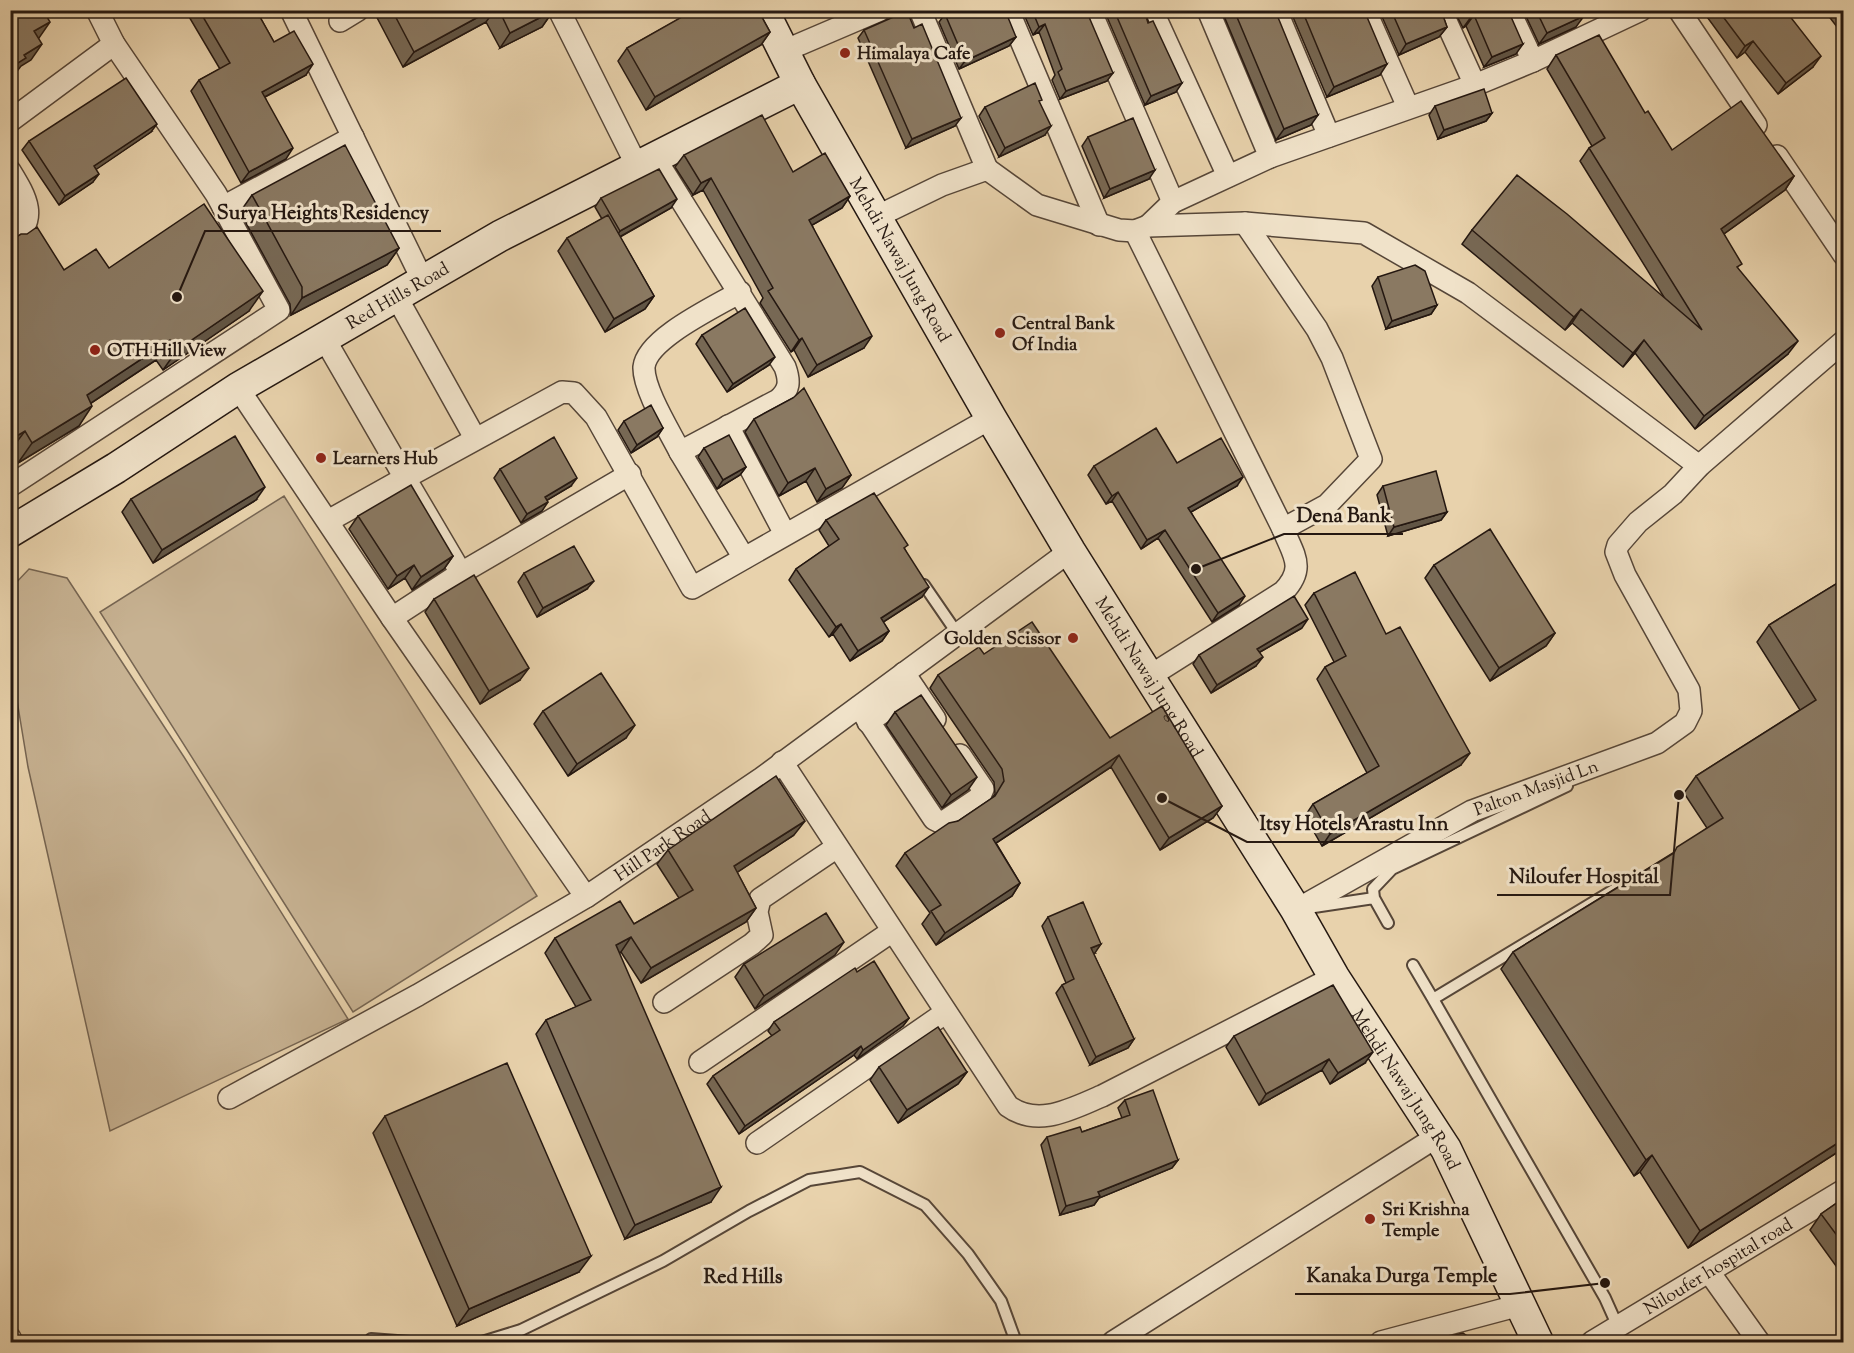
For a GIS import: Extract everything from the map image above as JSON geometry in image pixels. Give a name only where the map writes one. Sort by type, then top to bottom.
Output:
[{"type":"main road","name":"Mehdi Nawaj Jung Road","points":[[764,10],[800,84],[991,418],[1070,551],[1296,910],[1334,977],[1438,1136],[1538,1342]]},
{"type":"main road","name":"Red Hills Road","points":[[10,532],[116,468],[238,388],[500,236],[800,84]]},
{"type":"street","points":[[10,486],[279,310],[223,207],[114,44],[97,10]]},
{"type":"street","points":[[291,10],[423,281]]},
{"type":"street","points":[[559,10],[646,162],[740,292],[785,367],[790,380],[788,389],[778,400],[680,452]]},
{"type":"street","points":[[784,51],[880,10]]},
{"type":"street","points":[[920,10],[987,169],[1037,205],[1099,225],[1141,229],[1245,223],[1364,232],[1468,293],[1699,466],[1844,341]]},
{"type":"street","points":[[1008,10],[1099,225]]},
{"type":"street","points":[[1090,10],[1173,202]]},
{"type":"street","points":[[1152,10],[1228,176]]},
{"type":"street","points":[[1208,10],[1270,157]]},
{"type":"street","points":[[1276,10],[1329,136]]},
{"type":"street","points":[[1365,10],[1408,107]]},
{"type":"street","points":[[1441,10],[1475,85]]},
{"type":"street","points":[[1509,10],[1533,61]]},
{"type":"street","points":[[1141,229],[1173,202],[1270,157],[1475,85],[1533,61],[1641,10]]},
{"type":"street","points":[[1679,10],[1844,255]]},
{"type":"street","points":[[10,121],[114,44]]},
{"type":"street","points":[[223,207],[353,137]]},
{"type":"street","points":[[876,217],[942,185],[987,169]]},
{"type":"street","points":[[10,171],[27,203],[29,219],[20,235],[10,242]]},
{"type":"street","points":[[1245,223],[1322,339],[1332,358],[1371,459],[1327,505],[1283,529]]},
{"type":"street","points":[[1141,229],[1297,563],[1295,579],[1282,592],[1150,676]]},
{"type":"street","points":[[740,292],[662,339],[648,354],[644,368],[647,383],[680,452],[744,558]]},
{"type":"street","points":[[396,296],[475,438]]},
{"type":"street","points":[[324,338],[461,573]]},
{"type":"street","points":[[238,388],[392,618],[586,897]]},
{"type":"street","points":[[328,521],[562,392],[574,393],[591,410],[630,474],[692,588],[991,418]]},
{"type":"street","points":[[728,426],[785,534]]},
{"type":"street","name":"Palton Masjid Ln","points":[[1296,910],[1472,811],[1646,747],[1673,733],[1684,723],[1691,711],[1689,690],[1625,575],[1616,552],[1618,545],[1638,522],[1673,494],[1699,466]]},
{"type":"street","points":[[392,618],[461,573],[630,474]]},
{"type":"street","name":"Hill Park Road","points":[[229,1098],[418,995],[586,897],[782,762],[864,714],[910,681],[957,633],[1070,551]]},
{"type":"street","points":[[864,714],[934,819],[942,823],[979,798],[983,789],[910,681]]},
{"type":"street","points":[[782,762],[945,1013],[1008,1106],[1020,1115],[1039,1118],[1068,1110],[1102,1096],[1334,977]]},
{"type":"street","points":[[664,1002],[752,944],[762,935],[757,912],[759,899],[837,847]]},
{"type":"street","points":[[700,1062],[891,932]]},
{"type":"street","points":[[757,1143],[945,1013]]},
{"type":"street","points":[[1113,1342],[1438,1136]]},
{"type":"street","name":"Niloufer hospital road","points":[[1592,1342],[1844,1190]]},
{"type":"street","points":[[1709,1272],[1759,1342]]},
{"type":"street","points":[[1381,1342],[1458,1332],[1520,1305]]},
{"type":"street","points":[[10,1338],[12,1342]]},
{"type":"lane","points":[[924,585],[957,633]]},
{"type":"lane","points":[[1388,923],[1374,898],[1374,885],[1392,869],[1605,768]]},
{"type":"lane","points":[[1433,999],[1637,876]]},
{"type":"lane","points":[[1296,910],[1374,898]]},
{"type":"lane","points":[[1413,964],[1605,1298],[1618,1327]]},
{"type":"lane","points":[[482,1342],[522,1330],[663,1261],[749,1211],[809,1180],[860,1172],[925,1205],[968,1254],[1001,1301],[1016,1342]]},
{"type":"lane","points":[[371,1339],[410,1342]]},
{"type":"shaded area","points":[[284,496],[537,896],[353,1012],[100,612]]},
{"type":"shaded area","points":[[29,569],[67,578],[184,757],[348,1019],[110,1131],[28,767],[11,664],[11,588]]},
{"type":"building","points":[[10,10],[43,10],[50,22],[34,31],[42,44],[24,55],[26,58],[10,68]]},
{"type":"building","points":[[199,10],[256,10],[274,42],[294,31],[313,64],[262,92],[293,148],[249,172],[199,80],[230,63]]},
{"type":"building","points":[[392,10],[491,10],[414,52]]},
{"type":"building","points":[[499,10],[552,10],[553,11],[510,33]]},
{"type":"building","points":[[694,10],[758,10],[770,32],[655,97],[627,48]]},
{"type":"building","points":[[952,10],[1005,10],[1016,37],[965,61],[945,14]]},
{"type":"building","points":[[1032,10],[1086,10],[1113,73],[1066,91],[1058,72],[1062,69],[1045,24],[1039,27]]},
{"type":"building","points":[[1114,10],[1144,10],[1148,23],[1153,21],[1182,83],[1151,96]]},
{"type":"building","points":[[1234,10],[1275,10],[1318,115],[1284,129]]},
{"type":"building","points":[[1302,10],[1364,10],[1387,64],[1334,87]]},
{"type":"building","points":[[1391,10],[1441,10],[1447,27],[1406,44]]},
{"type":"building","points":[[1467,10],[1508,10],[1523,44],[1492,57],[1474,15],[1471,17]]},
{"type":"building","points":[[1536,10],[1581,10],[1584,16],[1547,33]]},
{"type":"building","points":[[1718,10],[1785,10],[1821,56],[1786,83],[1753,41],[1745,46]]},
{"type":"building","points":[[907,11],[914,28],[922,24],[961,118],[912,139],[864,30]]},
{"type":"building","points":[[1599,35],[1645,113],[1648,111],[1672,150],[1741,101],[1794,176],[1721,229],[1742,264],[1737,267],[1798,341],[1704,416],[1644,340],[1633,353],[1581,309],[1574,317],[1472,230],[1517,175],[1567,214],[1702,330],[1589,148],[1605,138],[1556,55]]},
{"type":"building","points":[[126,78],[157,124],[94,166],[99,174],[65,196],[29,141]]},
{"type":"building","points":[[1035,83],[1042,100],[1039,101],[1051,126],[1005,148],[985,107]]},
{"type":"building","points":[[1484,89],[1492,113],[1444,130],[1435,106]]},
{"type":"building","points":[[762,115],[793,172],[825,153],[850,196],[809,220],[872,336],[817,365],[802,338],[799,340],[768,291],[773,288],[711,178],[701,183],[684,155]]},
{"type":"building","points":[[1133,118],[1155,170],[1110,189],[1088,137]]},
{"type":"building","points":[[345,145],[399,248],[302,298],[302,287],[252,195]]},
{"type":"building","points":[[659,169],[677,199],[620,231],[601,198]]},
{"type":"building","points":[[204,204],[263,291],[177,350],[170,340],[87,395],[92,406],[32,443],[25,431],[10,440],[10,241],[37,227],[64,270],[96,249],[109,268]]},
{"type":"building","points":[[608,215],[654,296],[614,319],[567,238]]},
{"type":"building","points":[[1415,265],[1425,271],[1437,305],[1392,321],[1378,277]]},
{"type":"building","points":[[745,308],[775,357],[733,384],[702,335]]},
{"type":"building","points":[[804,388],[851,475],[826,489],[815,468],[788,483],[754,419],[793,398]]},
{"type":"building","points":[[651,405],[663,428],[637,445],[624,421]]},
{"type":"building","points":[[1156,428],[1177,463],[1221,438],[1243,477],[1188,508],[1245,596],[1218,613],[1165,530],[1147,540],[1118,492],[1112,496],[1094,466]]},
{"type":"building","points":[[729,435],[746,467],[723,480],[704,448]]},
{"type":"building","points":[[235,436],[265,487],[162,550],[131,499]]},
{"type":"building","points":[[554,437],[577,478],[545,497],[548,502],[527,514],[500,469]]},
{"type":"building","points":[[1436,471],[1447,512],[1394,527],[1383,486]]},
{"type":"building","points":[[411,485],[453,556],[421,577],[414,565],[397,576],[358,516]]},
{"type":"building","points":[[874,493],[908,545],[904,548],[929,587],[881,618],[889,631],[858,651],[841,624],[836,627],[796,569],[839,539],[826,520]]},
{"type":"building","points":[[1490,529],[1555,633],[1499,668],[1434,565]]},
{"type":"building","points":[[574,546],[594,581],[543,608],[524,573]]},
{"type":"building","points":[[1355,572],[1386,634],[1400,627],[1470,753],[1330,834],[1313,804],[1379,766],[1325,667],[1346,656],[1314,593]]},
{"type":"building","points":[[474,575],[529,668],[489,691],[434,599]]},
{"type":"building","points":[[1844,579],[1844,1139],[1700,1231],[1652,1155],[1646,1160],[1513,952],[1674,853],[1677,847],[1723,818],[1696,776],[1816,700],[1769,625]]},
{"type":"building","points":[[1294,596],[1308,619],[1257,649],[1263,657],[1217,685],[1199,655]]},
{"type":"building","points":[[1032,622],[1110,738],[1162,706],[1222,806],[1169,838],[1119,755],[993,839],[1020,883],[945,933],[931,911],[941,905],[905,853],[949,823],[958,821],[995,796],[1004,781],[1002,769],[938,675],[979,647],[984,654]]},
{"type":"building","points":[[601,673],[635,725],[577,764],[543,711]]},
{"type":"building","points":[[921,695],[977,777],[951,795],[895,712]]},
{"type":"building","points":[[776,776],[805,821],[734,866],[756,908],[651,968],[631,937],[616,945],[721,1187],[635,1225],[546,1020],[591,1000],[555,938],[620,901],[634,924],[693,890],[668,850]]},
{"type":"building","points":[[1083,902],[1101,944],[1091,948],[1134,1039],[1096,1057],[1062,985],[1074,979],[1048,917]]},
{"type":"building","points":[[826,913],[844,942],[764,996],[744,964]]},
{"type":"building","points":[[874,961],[909,1018],[863,1050],[861,1046],[745,1126],[713,1076],[780,1030],[774,1022],[855,968],[857,972]]},
{"type":"building","points":[[1333,985],[1373,1052],[1338,1073],[1329,1059],[1266,1094],[1234,1036]]},
{"type":"building","points":[[938,1027],[967,1072],[907,1110],[879,1067]]},
{"type":"building","points":[[507,1063],[591,1256],[469,1309],[385,1116]]},
{"type":"building","points":[[1153,1090],[1178,1160],[1098,1192],[1100,1196],[1066,1206],[1047,1137],[1080,1127],[1082,1132],[1130,1115],[1125,1100]]},
{"type":"building","points":[[1844,1198],[1844,1245],[1821,1214]]},
{"type":"building","points":[[1463,1333],[1470,1338],[1471,1342],[1426,1342]]},
{"type":"place","name":"Himalaya Cafe","points":[[845,53]]},
{"type":"place","name":"Surya Heights Residency","points":[[177,297]]},
{"type":"place","name":"Central Bank Of India","points":[[1000,333]]},
{"type":"place","name":"OTH Hill View","points":[[95,350]]},
{"type":"place","name":"Learners Hub","points":[[321,458]]},
{"type":"place","name":"Dena Bank","points":[[1196,569]]},
{"type":"place","name":"Golden Scissor","points":[[1073,638]]},
{"type":"place","name":"Niloufer Hospital","points":[[1679,795]]},
{"type":"place","name":"Itsy Hotels Arastu Inn","points":[[1162,798]]},
{"type":"place","name":"Sri Krishna Temple","points":[[1370,1219]]},
{"type":"place","name":"Kanaka Durga Temple","points":[[1605,1283]]},
{"type":"district","name":"Red Hills","points":[[743,1276]]}]
